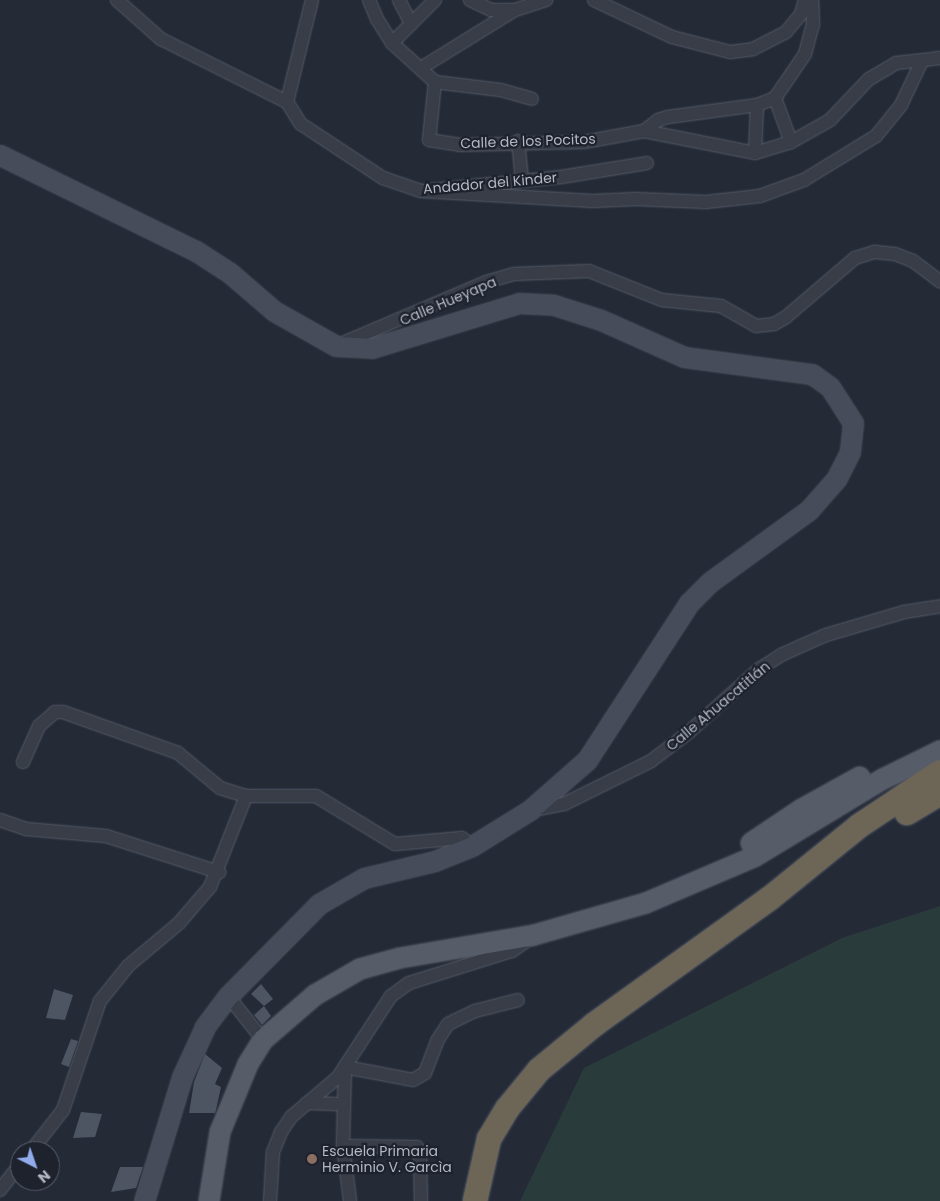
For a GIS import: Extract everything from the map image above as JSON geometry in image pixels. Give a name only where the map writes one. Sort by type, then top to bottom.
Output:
[{"type":"highway","points":[[475,1201],[489,1139],[507,1109],[539,1070],[595,1024],[688,960],[859,826],[940,772]]},
{"type":"highway","points":[[688,960],[730,940],[825,868],[940,792]]},
{"type":"main road","points":[[0,155],[196,251],[230,273],[274,311],[336,346],[372,348],[401,342],[470,316],[519,303],[554,305],[601,320],[684,357],[812,374],[830,387],[853,423],[850,452],[837,478],[810,510],[710,582],[690,603],[591,754],[530,810],[472,846],[434,861],[364,878],[343,888],[293,926],[228,996],[205,1027],[182,1078],[144,1201]]},
{"type":"main road","points":[[694,882],[802,809],[940,736]]},
{"type":"main road","points":[[209,1201],[220,1132],[248,1064],[263,1040],[315,995],[360,969],[400,958],[534,935],[606,916],[694,882],[754,857],[883,779],[940,751]]},
{"type":"street","points":[[117,0],[160,39],[287,102],[312,0]]},
{"type":"street","points":[[369,0],[377,19],[392,43],[435,82],[501,90],[532,99]]},
{"type":"street","points":[[399,0],[411,24]]},
{"type":"street","points":[[392,43],[435,0]]},
{"type":"street","points":[[470,0],[491,10],[516,10]]},
{"type":"street","points":[[421,68],[516,10],[546,0]]},
{"type":"street","points":[[594,0],[672,37],[730,52],[753,49],[786,32],[801,14],[805,0]]},
{"type":"street","points":[[644,131],[658,120],[668,117],[757,105],[775,98],[805,54],[813,24],[812,0]]},
{"type":"street","points":[[644,131],[755,153],[791,142],[830,120],[869,79],[896,63],[940,58]]},
{"type":"street","points":[[421,191],[504,198],[534,195],[593,201],[636,199],[706,202],[760,196],[788,188],[876,136],[901,105],[922,61]]},
{"type":"street","name":"Calle de los Pocitos","points":[[435,82],[429,140],[459,145],[518,141],[584,142],[644,131]]},
{"type":"street","points":[[775,98],[791,142]]},
{"type":"street","name":"Andador del Kinder","points":[[287,102],[294,116],[310,130],[383,178],[421,191],[522,179],[561,177],[647,163]]},
{"type":"street","points":[[755,153],[757,105]]},
{"type":"street","points":[[518,141],[522,179]]},
{"type":"street","name":"Calle Hueyapa","points":[[336,346],[486,282],[514,274],[589,271],[662,300],[721,306],[756,326],[774,324],[786,317],[855,258],[876,252],[895,254],[914,261],[940,281]]},
{"type":"street","name":"Calle Ahuacatitlán","points":[[530,810],[564,804],[651,761],[689,732],[759,669],[781,655],[826,635],[904,612],[940,606]]},
{"type":"street","points":[[23,762],[39,726],[55,712],[178,753],[203,777],[220,788],[246,796],[316,796],[394,844],[462,838],[472,846]]},
{"type":"street","points":[[39,1141],[63,1110],[100,1001],[128,966],[198,903],[219,872],[246,796]]},
{"type":"street","points":[[0,820],[26,829],[106,836],[219,872]]},
{"type":"street","points":[[270,1201],[273,1152],[291,1117],[345,1067],[398,989],[409,983],[512,951],[534,935]]},
{"type":"street","points":[[228,996],[263,1040]]},
{"type":"street","points":[[345,1067],[413,1080],[425,1073],[437,1041],[448,1024],[475,1011],[518,1000]]},
{"type":"street","points":[[345,1067],[343,1146],[350,1201]]},
{"type":"street","points":[[307,1103],[344,1104]]},
{"type":"street","points":[[343,1146],[417,1147],[420,1151],[422,1201]]},
{"type":"street","points":[[0,1190],[10,1177]]},
{"type":"shaded area","points":[[940,906],[940,1201],[520,1201],[584,1068],[842,938]]},
{"type":"building","points":[[261,984],[273,999],[264,1006],[251,994]]},
{"type":"building","points":[[54,989],[73,995],[65,1020],[46,1018]]},
{"type":"building","points":[[264,1006],[271,1016],[262,1025],[254,1015]]},
{"type":"building","points":[[71,1039],[78,1041],[69,1067],[61,1064]]},
{"type":"building","points":[[205,1054],[222,1068],[215,1084],[221,1087],[216,1110],[215,1113],[189,1113],[194,1082]]},
{"type":"building","points":[[81,1112],[102,1114],[95,1137],[73,1138]]},
{"type":"building","points":[[120,1167],[143,1167],[136,1188],[111,1192]]},
{"type":"place","name":"Escuela Primaria Herminio V. Garcìa","points":[[312,1159]]}]
